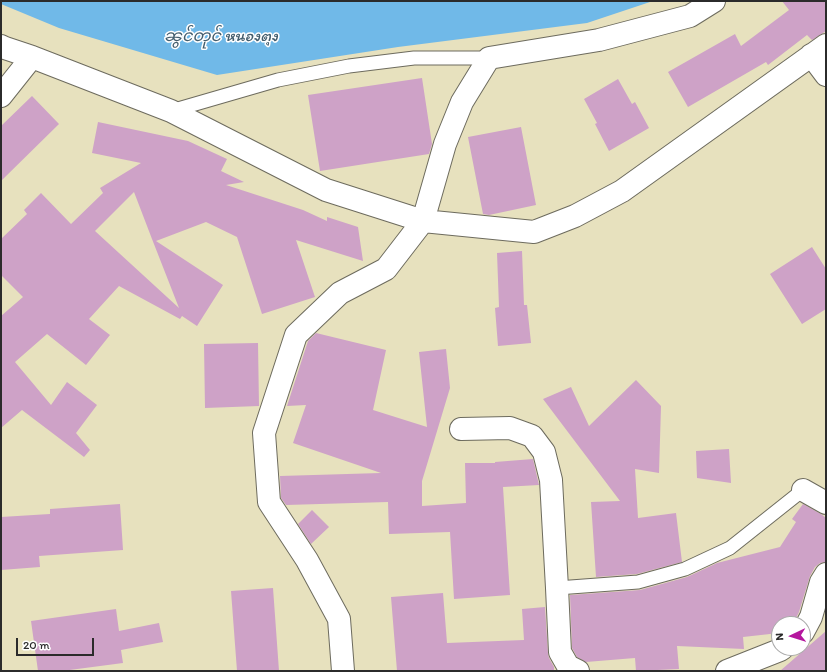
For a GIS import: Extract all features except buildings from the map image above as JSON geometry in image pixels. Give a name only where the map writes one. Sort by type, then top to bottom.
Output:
[{"type":"street","points":[[343,671],[339,619],[307,560],[269,502],[264,433],[296,335],[340,293],[386,269],[423,221],[445,144],[462,102],[489,58],[598,40],[690,16],[714,1]]},
{"type":"street","points":[[1,46],[171,111],[326,190],[423,221],[534,232],[575,216],[622,191],[818,50],[826,75]]},
{"type":"street","points":[[1,96],[32,57]]},
{"type":"street","points":[[461,429],[510,428],[532,436],[544,452],[551,480],[560,652],[568,666],[578,671]]},
{"type":"street","points":[[803,490],[826,503]]},
{"type":"street","points":[[811,617],[821,582],[826,574]]},
{"type":"street","points":[[727,671],[771,654]]},
{"type":"lane","points":[[171,111],[278,80],[349,66],[414,58],[489,58]]},
{"type":"lane","points":[[557,588],[638,582],[685,569],[730,548],[803,490]]},
{"type":"water","name":"ၼွင်တုင် หนองตุง","points":[[1,1],[653,1],[587,23],[398,47],[217,75],[59,28],[1,4]]}]
